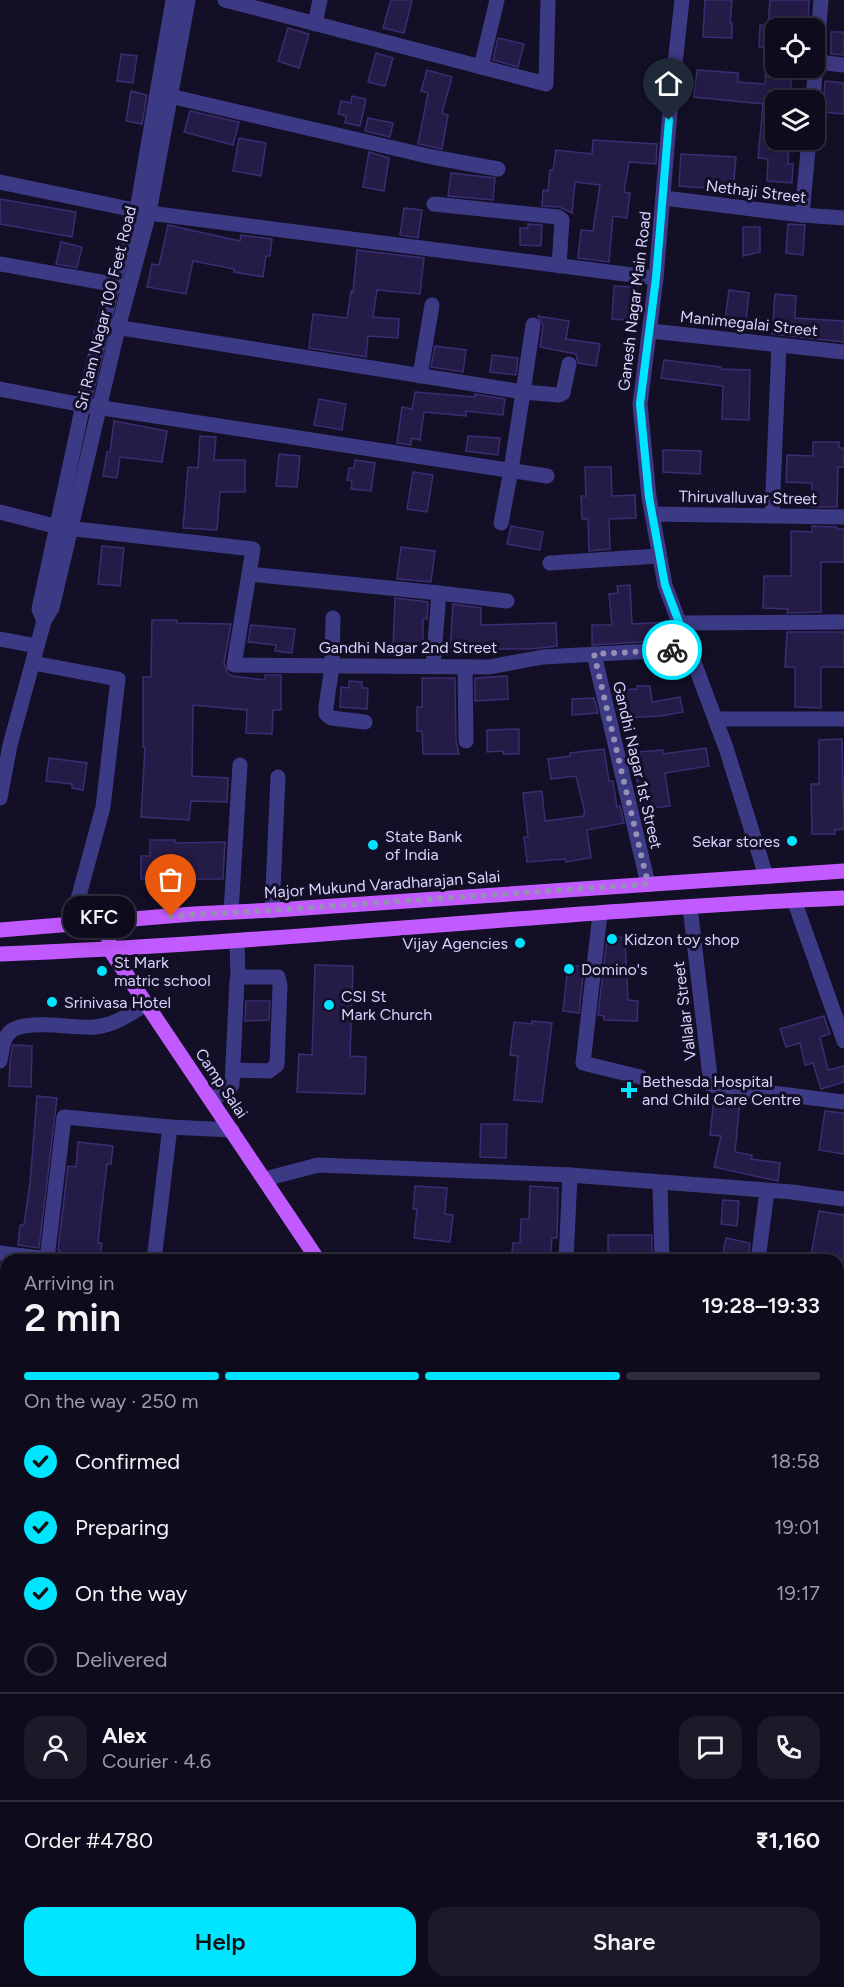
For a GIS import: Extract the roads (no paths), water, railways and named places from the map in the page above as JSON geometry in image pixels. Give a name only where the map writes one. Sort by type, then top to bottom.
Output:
[{"type":"main road","name":"Major Mukund Varadharajan Salai","points":[[0,930],[231,912],[844,871]]},
{"type":"main road","points":[[0,954],[237,942],[690,907],[844,898]]},
{"type":"main road","name":"Camp Salai","points":[[107,922],[110,950],[314,1254]]},
{"type":"street","name":"Sri Ram Nagar 100 Feet Road","points":[[164,94],[173,0]]},
{"type":"street","name":"Sri Ram Nagar 100 Feet Road","points":[[64,527],[82,405],[110,326],[129,287],[164,94],[188,0]]},
{"type":"street","points":[[225,0],[546,84],[548,0]]},
{"type":"street","points":[[315,24],[320,0]]},
{"type":"street","points":[[481,67],[497,0]]},
{"type":"street","name":"Ganesh Nagar Main Road","points":[[682,0],[651,331],[640,404],[652,514],[665,585],[716,719],[766,876]]},
{"type":"street","points":[[820,18],[821,0]]},
{"type":"street","points":[[825,63],[844,65]]},
{"type":"street","points":[[164,94],[432,157],[498,169]]},
{"type":"street","points":[[802,215],[808,150]]},
{"type":"street","points":[[0,182],[143,212],[656,278]]},
{"type":"street","name":"Nethaji Street","points":[[664,198],[844,218]]},
{"type":"street","points":[[434,204],[558,217],[562,220],[563,227],[559,266]]},
{"type":"street","name":"Sri Ram Nagar 100 Feet Road","points":[[0,798],[10,745],[44,621],[39,609],[99,407],[113,285],[143,212]]},
{"type":"street","points":[[0,264],[129,287]]},
{"type":"street","points":[[420,376],[432,305]]},
{"type":"street","points":[[501,523],[532,325]]},
{"type":"street","points":[[110,326],[523,392],[559,395],[563,393],[569,364]]},
{"type":"street","name":"Manimegalai Street","points":[[651,331],[844,352]]},
{"type":"street","points":[[772,516],[779,345]]},
{"type":"street","points":[[0,389],[82,405],[547,476]]},
{"type":"street","points":[[0,513],[64,527],[253,549],[249,574],[507,601]]},
{"type":"street","name":"Thiruvalluvar Street","points":[[652,514],[844,517]]},
{"type":"street","points":[[550,563],[659,556]]},
{"type":"street","name":"Gandhi Nagar 2nd Street","points":[[249,574],[234,665],[489,667],[543,657],[689,649]]},
{"type":"street","points":[[433,667],[440,593]]},
{"type":"street","points":[[333,618],[332,666],[326,707],[328,717],[365,722]]},
{"type":"street","points":[[679,623],[844,622]]},
{"type":"street","points":[[0,639],[37,646]]},
{"type":"street","name":"Gandhi Nagar 1st Street","points":[[594,654],[648,884]]},
{"type":"street","points":[[33,663],[118,679],[104,807],[71,925]]},
{"type":"street","points":[[465,667],[466,741]]},
{"type":"street","points":[[716,719],[844,719]]},
{"type":"street","points":[[231,912],[240,765]]},
{"type":"street","points":[[272,910],[278,777]]},
{"type":"street","points":[[794,900],[844,1041]]},
{"type":"street","name":"Vallalar Street","points":[[690,907],[711,1084],[844,1102]]},
{"type":"street","points":[[600,914],[583,1063],[640,1077]]},
{"type":"street","points":[[211,1100],[230,1089],[232,1084],[238,978],[237,942]]},
{"type":"street","points":[[234,1070],[269,1071],[277,1065],[279,979],[276,976],[238,978]]},
{"type":"street","points":[[0,1061],[7,1035],[11,1030],[24,1025],[75,1028],[104,1026],[146,1004]]},
{"type":"street","points":[[53,1254],[64,1117],[232,1130]]},
{"type":"street","points":[[155,1254],[171,1127]]},
{"type":"street","points":[[265,1179],[318,1166],[570,1175],[844,1199]]},
{"type":"street","points":[[566,1254],[570,1175]]},
{"type":"street","points":[[660,1182],[662,1254]]},
{"type":"street","points":[[759,1254],[767,1191]]},
{"type":"place","name":"Sekar stores","points":[[792,841]]},
{"type":"place","name":"State Bank of India","points":[[373,845]]},
{"type":"place","name":"KFC","points":[[171,916]]},
{"type":"place","name":"Kidzon toy shop","points":[[612,939]]},
{"type":"place","name":"Vijay Agencies","points":[[520,943]]},
{"type":"place","name":"Domino's","points":[[569,969]]},
{"type":"place","name":"St Mark matric school","points":[[102,971]]},
{"type":"place","name":"Srinivasa Hotel","points":[[52,1002]]},
{"type":"place","name":"CSI St Mark Church","points":[[329,1005]]},
{"type":"place","name":"Bethesda Hospital and Child Care Centre","points":[[629,1090]]}]
